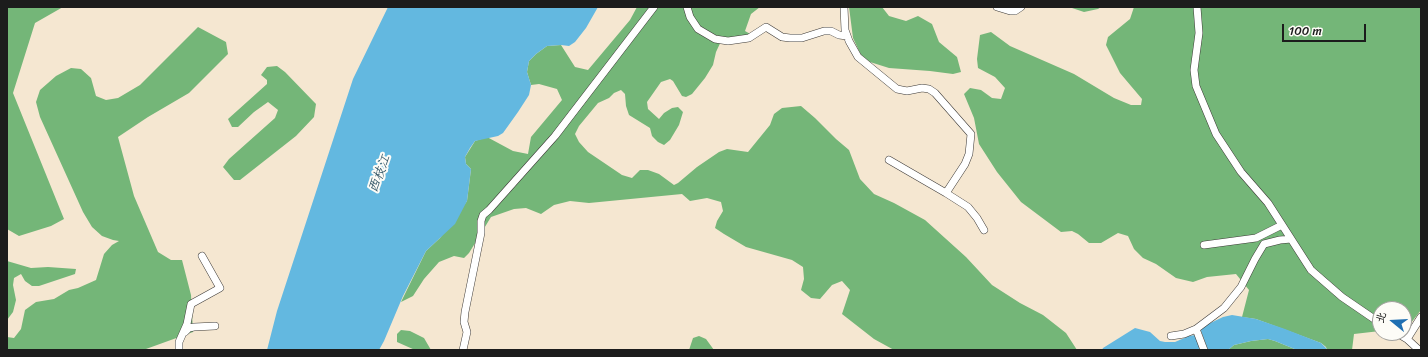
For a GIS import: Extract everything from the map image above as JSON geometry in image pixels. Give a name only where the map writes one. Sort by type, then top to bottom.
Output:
[{"type":"street","points":[[463,350],[467,332],[464,322],[465,312],[481,233],[481,221],[483,215],[555,136],[654,7]]},
{"type":"street","points":[[687,7],[690,17],[698,29],[715,39],[728,41],[749,38],[766,27],[782,37],[790,38],[802,38],[824,31],[831,31],[839,35],[847,36]]},
{"type":"street","points":[[844,7],[844,30],[858,57],[896,89],[907,91],[922,88],[929,89],[935,93],[971,134],[967,159],[946,193]]},
{"type":"street","points":[[997,7],[1010,11],[1021,7]]},
{"type":"street","points":[[1197,7],[1199,33],[1194,70],[1196,86],[1216,134],[1241,172],[1268,203],[1311,270],[1342,296],[1372,317]]},
{"type":"street","points":[[889,160],[968,207],[984,230]]},
{"type":"street","points":[[1204,245],[1256,238],[1282,225]]},
{"type":"street","points":[[1171,336],[1184,334],[1196,329],[1224,308],[1234,296],[1264,244],[1291,239]]},
{"type":"street","points":[[185,332],[191,304],[220,288],[202,256]]},
{"type":"street","points":[[1412,330],[1421,317]]},
{"type":"street","points":[[179,350],[179,342],[189,328],[215,326]]},
{"type":"street","points":[[1196,329],[1204,350]]},
{"type":"street","points":[[1410,341],[1419,350]]},
{"type":"green space","points":[[7,7],[63,7],[35,23],[13,93],[64,219],[51,226],[19,236],[7,229]]},
{"type":"green space","points":[[637,7],[760,7],[751,14],[745,31],[752,35],[730,38],[723,37],[716,52],[713,65],[692,94],[686,97],[682,96],[673,81],[670,79],[661,82],[647,102],[648,109],[659,119],[664,113],[672,108],[678,107],[683,112],[679,125],[670,140],[664,145],[658,142],[652,136],[650,128],[629,115],[626,106],[625,94],[621,90],[598,103],[579,126],[575,134],[579,142],[588,152],[622,175],[632,178],[640,170],[648,170],[659,174],[674,185],[719,152],[727,149],[748,152],[770,125],[774,114],[782,108],[801,106],[849,150],[860,179],[874,194],[925,220],[966,257],[992,285],[1020,303],[1043,315],[1066,333],[1077,350],[894,350],[874,339],[842,314],[850,290],[842,281],[832,285],[820,299],[811,298],[801,290],[804,279],[803,267],[792,260],[746,247],[715,228],[723,211],[721,202],[707,198],[690,201],[682,194],[589,203],[570,201],[554,205],[541,214],[526,208],[514,209],[491,217],[469,253],[464,258],[454,256],[439,262],[424,279],[413,296],[401,302],[426,251],[440,238],[467,201],[471,169],[466,164],[465,157],[475,141],[487,137],[513,151],[528,154],[531,137],[562,100],[557,89],[539,84],[531,85],[527,72],[529,61],[547,46],[561,45],[575,67],[588,70],[630,20]]},
{"type":"green space","points":[[849,7],[882,7],[889,16],[906,21],[918,16],[932,24],[939,42],[957,57],[961,72],[953,74],[889,68],[870,62],[861,55],[853,38]]},
{"type":"green space","points":[[1069,7],[1101,7],[1084,12]]},
{"type":"green space","points":[[1134,7],[1421,7],[1421,310],[1412,322],[1412,301],[1372,301],[1372,332],[1354,334],[1352,350],[1327,350],[1321,343],[1256,319],[1242,317],[1249,290],[1236,274],[1207,277],[1193,282],[1176,278],[1156,264],[1143,258],[1134,249],[1128,236],[1118,233],[1101,243],[1089,243],[1072,231],[1061,232],[1021,202],[997,172],[979,144],[974,118],[964,94],[970,88],[981,90],[992,98],[1001,99],[1005,88],[995,77],[978,68],[977,59],[980,35],[991,32],[1010,46],[1074,74],[1114,98],[1131,105],[1141,105],[1142,99],[1120,73],[1106,45],[1108,37],[1130,19]]},
{"type":"green space","points":[[198,27],[226,42],[228,54],[189,93],[118,137],[134,196],[158,252],[171,260],[182,260],[191,295],[193,332],[146,350],[7,350],[7,337],[14,338],[21,329],[25,310],[36,302],[54,299],[69,290],[78,288],[96,280],[104,254],[112,245],[119,241],[102,236],[92,227],[83,212],[40,117],[36,102],[40,90],[56,76],[71,68],[81,69],[91,78],[96,96],[106,100],[118,98],[140,85]]},
{"type":"green space","points":[[277,66],[285,72],[316,104],[314,117],[296,136],[240,180],[234,180],[223,167],[229,159],[275,118],[278,110],[268,102],[254,112],[238,127],[232,127],[228,119],[267,84],[267,80],[261,75],[267,67]]},
{"type":"green space","points":[[7,261],[31,268],[48,267],[76,269],[75,274],[39,286],[32,286],[25,281],[21,274],[14,278],[13,285],[16,300],[13,312],[7,320]]},
{"type":"green space","points":[[401,330],[410,331],[424,338],[431,350],[415,350],[397,342],[397,334]]},
{"type":"green space","points":[[699,336],[706,339],[714,350],[689,350],[693,338]]},
{"type":"green space","points":[[1268,339],[1297,350],[1228,350],[1234,345]]},
{"type":"water","name":"西枝江","points":[[388,7],[598,7],[586,28],[575,42],[569,46],[547,46],[529,61],[527,72],[531,85],[529,95],[518,112],[503,133],[498,136],[475,141],[470,148],[465,157],[466,164],[471,169],[467,201],[455,224],[426,251],[403,296],[379,350],[267,350],[277,311],[353,79]]},
{"type":"water","points":[[1232,315],[1256,319],[1285,329],[1321,343],[1327,350],[1297,350],[1268,339],[1234,345],[1228,350],[1208,350],[1201,331],[1202,327],[1223,317]]},
{"type":"water","points":[[1135,328],[1150,332],[1160,341],[1165,342],[1175,342],[1195,335],[1201,350],[1102,350]]}]
